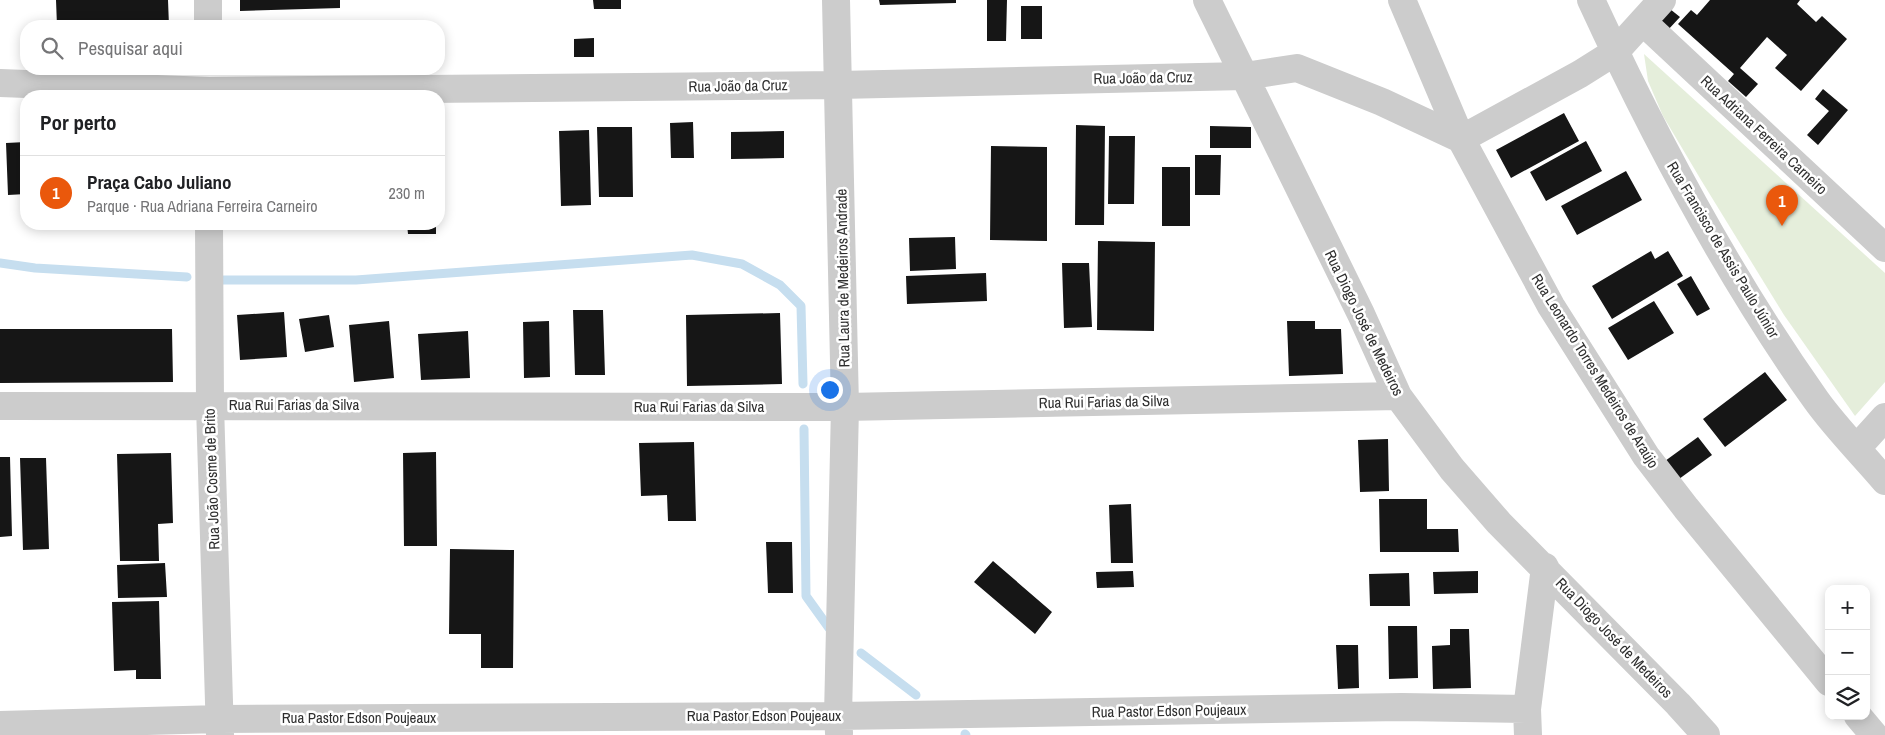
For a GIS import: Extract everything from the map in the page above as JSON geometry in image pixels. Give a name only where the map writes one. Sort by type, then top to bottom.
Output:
[{"type":"street","points":[[208,0],[208,20]]},
{"type":"street","name":"Rua Laura de Medeiros Andrade","points":[[836,0],[845,407],[839,726]]},
{"type":"street","name":"Rua Diogo José de Medeiros","points":[[1208,0],[1361,314],[1398,396],[1452,469],[1499,523],[1545,567],[1706,735]]},
{"type":"street","name":"Rua Leonardo Torres Medeiros de Araújo","points":[[1402,0],[1461,139],[1551,306],[1646,456],[1686,508],[1825,677]]},
{"type":"street","name":"Rua Francisco de Assis Paulo Júnior","points":[[1591,0],[1615,52],[1686,192],[1748,297],[1817,401],[1885,481]]},
{"type":"street","points":[[1461,139],[1580,74],[1615,52],[1662,0]]},
{"type":"street","name":"Rua Adriana Ferreira Carneiro","points":[[1643,22],[1885,248]]},
{"type":"street","name":"Rua João da Cruz","points":[[0,83],[209,85],[839,85],[1245,76],[1297,68],[1382,102],[1461,139]]},
{"type":"street","name":"Rua João Cosme de Brito","points":[[209,230],[210,405],[220,727]]},
{"type":"street","name":"Rua Rui Farias da Silva","points":[[0,406],[845,407],[1398,396]]},
{"type":"street","points":[[1857,448],[1885,418]]},
{"type":"street","points":[[1528,722],[1545,567]]},
{"type":"street","name":"Rua Pastor Edson Poujeaux","points":[[0,725],[220,727],[839,726],[1402,707],[1528,722]]},
{"type":"street","points":[[1861,720],[1874,735]]},
{"type":"green space","points":[[1644,54],[1885,273],[1885,382],[1855,416],[1784,315],[1663,116],[1648,81]]},
{"type":"building","points":[[56,0],[168,0],[169,20],[57,20]]},
{"type":"building","points":[[240,0],[340,0],[340,8],[240,11]]},
{"type":"building","points":[[593,0],[621,0],[621,9],[594,9]]},
{"type":"building","points":[[879,0],[956,0],[956,3],[880,5]]},
{"type":"building","points":[[987,0],[1007,0],[1006,41],[987,41]]},
{"type":"building","points":[[1710,0],[1800,0],[1797,4],[1816,22],[1822,16],[1847,39],[1801,91],[1775,68],[1787,55],[1767,37],[1740,68],[1758,84],[1746,97],[1728,81],[1734,74],[1678,24],[1691,10],[1697,15]]},
{"type":"building","points":[[1665,5],[1680,17],[1667,31],[1653,18]]},
{"type":"building","points":[[1021,6],[1042,6],[1042,39],[1021,39]]},
{"type":"building","points":[[594,38],[594,57],[574,57],[574,39]]},
{"type":"building","points":[[1823,89],[1848,110],[1818,145],[1807,135],[1829,111],[1815,99]]},
{"type":"building","points":[[1564,113],[1579,141],[1511,178],[1496,150]]},
{"type":"building","points":[[693,122],[694,158],[671,158],[670,123]]},
{"type":"building","points":[[1076,125],[1105,126],[1104,225],[1075,225]]},
{"type":"building","points":[[1210,126],[1251,127],[1251,148],[1210,148]]},
{"type":"building","points":[[597,127],[632,127],[633,197],[599,197]]},
{"type":"building","points":[[589,130],[591,205],[561,206],[559,131]]},
{"type":"building","points":[[784,131],[784,158],[731,159],[731,132]]},
{"type":"building","points":[[1109,136],[1135,136],[1134,204],[1108,204]]},
{"type":"building","points":[[1586,141],[1602,171],[1546,201],[1530,172]]},
{"type":"building","points":[[20,142],[20,194],[8,195],[6,143]]},
{"type":"building","points":[[991,146],[1047,147],[1047,241],[990,240]]},
{"type":"building","points":[[1195,155],[1221,155],[1220,195],[1195,195]]},
{"type":"building","points":[[1162,167],[1190,167],[1190,226],[1162,226]]},
{"type":"building","points":[[1626,171],[1642,200],[1577,235],[1561,206]]},
{"type":"building","points":[[408,230],[436,230],[436,234],[408,234]]},
{"type":"building","points":[[955,237],[956,269],[910,271],[909,238]]},
{"type":"building","points":[[1098,241],[1155,242],[1154,331],[1097,330]]},
{"type":"building","points":[[1651,251],[1655,259],[1668,251],[1683,276],[1612,319],[1592,286]]},
{"type":"building","points":[[1062,263],[1089,263],[1092,327],[1064,328]]},
{"type":"building","points":[[986,273],[987,301],[907,304],[906,276]]},
{"type":"building","points":[[1691,276],[1710,309],[1697,316],[1677,284]]},
{"type":"building","points":[[1654,301],[1674,333],[1628,360],[1608,328]]},
{"type":"building","points":[[573,310],[603,310],[605,375],[575,375]]},
{"type":"building","points":[[284,312],[287,357],[240,360],[237,315]]},
{"type":"building","points":[[780,313],[782,384],[687,386],[686,315]]},
{"type":"building","points":[[329,315],[334,347],[305,352],[299,319]]},
{"type":"building","points":[[389,321],[394,378],[354,382],[349,325]]},
{"type":"building","points":[[549,321],[550,377],[524,378],[523,322]]},
{"type":"building","points":[[1287,321],[1315,321],[1315,329],[1341,329],[1343,374],[1289,376]]},
{"type":"building","points":[[0,329],[172,329],[173,382],[0,383]]},
{"type":"building","points":[[468,331],[470,378],[421,380],[418,334]]},
{"type":"building","points":[[1765,372],[1787,400],[1725,447],[1703,419]]},
{"type":"building","points":[[1698,437],[1712,455],[1679,479],[1665,461]]},
{"type":"building","points":[[1388,439],[1389,491],[1360,492],[1358,440]]},
{"type":"building","points":[[694,442],[696,521],[668,521],[667,495],[641,496],[639,443]]},
{"type":"building","points":[[436,452],[437,546],[404,546],[403,453]]},
{"type":"building","points":[[171,453],[173,523],[158,524],[159,561],[120,561],[117,454]]},
{"type":"building","points":[[0,457],[10,457],[12,536],[0,537]]},
{"type":"building","points":[[20,458],[46,458],[49,549],[23,550]]},
{"type":"building","points":[[1379,499],[1427,499],[1427,529],[1458,529],[1459,552],[1380,552]]},
{"type":"building","points":[[1131,504],[1133,563],[1111,563],[1109,505]]},
{"type":"building","points":[[766,542],[792,542],[793,593],[768,593]]},
{"type":"building","points":[[450,549],[514,550],[513,668],[481,668],[481,634],[449,634]]},
{"type":"building","points":[[993,561],[1052,612],[1035,634],[974,582]]},
{"type":"building","points":[[165,563],[167,597],[118,598],[117,565]]},
{"type":"building","points":[[1133,571],[1134,587],[1097,588],[1096,572]]},
{"type":"building","points":[[1478,571],[1478,593],[1434,594],[1433,572]]},
{"type":"building","points":[[1409,573],[1410,606],[1370,606],[1369,574]]},
{"type":"building","points":[[159,601],[161,679],[136,679],[136,670],[114,671],[112,602]]},
{"type":"building","points":[[1388,626],[1417,626],[1418,678],[1389,679]]},
{"type":"building","points":[[1450,629],[1469,629],[1471,688],[1433,689],[1432,646],[1450,645]]},
{"type":"building","points":[[1336,645],[1358,645],[1359,688],[1338,689]]},
{"type":"waterway","points":[[223,280],[356,280],[692,255],[742,264],[780,285],[801,306],[803,384]]},
{"type":"waterway","points":[[0,263],[35,268],[187,277]]},
{"type":"waterway","points":[[804,429],[806,596],[829,628]]},
{"type":"waterway","points":[[861,653],[916,695]]},
{"type":"place","name":"Praça Cabo Juliano","points":[[1782,226]]}]
